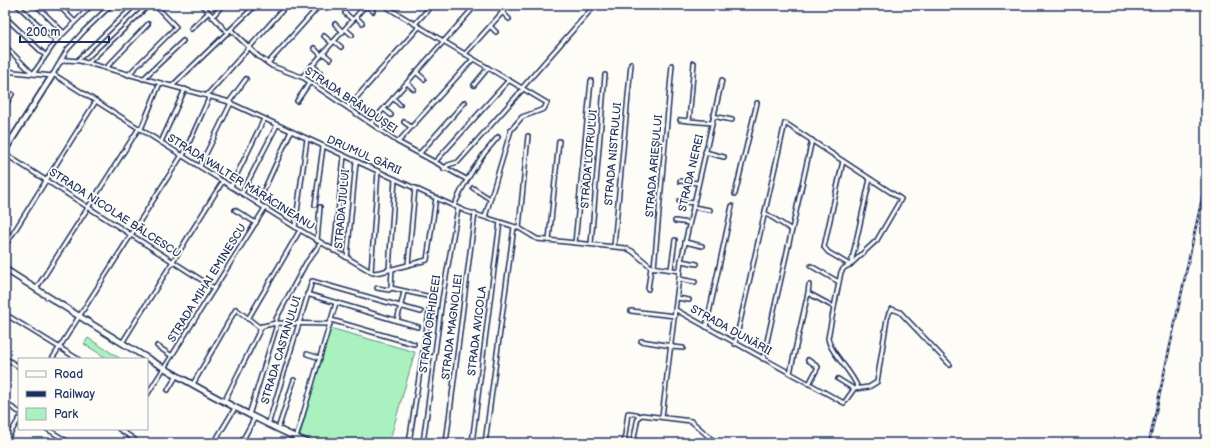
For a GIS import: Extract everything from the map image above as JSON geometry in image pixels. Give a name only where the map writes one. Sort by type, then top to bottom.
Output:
[{"type":"street","points":[[17,5],[56,41]]},
{"type":"street","points":[[36,5],[63,32]]},
{"type":"street","points":[[58,5],[74,21]]},
{"type":"street","points":[[33,74],[45,55],[63,32],[92,5]]},
{"type":"street","points":[[5,150],[61,62],[65,52],[80,34],[111,5]]},
{"type":"street","points":[[78,60],[135,5]]},
{"type":"street","points":[[88,63],[149,5]]},
{"type":"street","points":[[128,75],[176,27],[155,5]]},
{"type":"street","points":[[202,5],[228,33]]},
{"type":"street","points":[[212,17],[223,5]]},
{"type":"street","points":[[52,358],[58,347],[182,155],[208,95],[248,47],[288,5]]},
{"type":"street","points":[[268,63],[320,5]]},
{"type":"street","points":[[382,5],[473,58],[548,105],[544,109],[522,117],[511,130],[485,217]]},
{"type":"street","points":[[415,24],[432,5]]},
{"type":"street","points":[[371,123],[476,5]]},
{"type":"street","points":[[465,54],[508,5]]},
{"type":"street","points":[[444,169],[446,165],[458,162],[596,5]]},
{"type":"street","points":[[172,86],[228,33],[253,6]]},
{"type":"street","points":[[302,77],[364,6],[373,11]]},
{"type":"street","points":[[502,12],[509,19]]},
{"type":"street","points":[[191,29],[208,13]]},
{"type":"street","points":[[345,13],[362,23]]},
{"type":"street","points":[[5,17],[45,55]]},
{"type":"street","points":[[106,68],[148,24]]},
{"type":"street","points":[[335,24],[352,35]]},
{"type":"street","points":[[490,26],[496,32]]},
{"type":"street","points":[[348,107],[419,27]]},
{"type":"street","name":"STRADA BRÂNDUȘEI","points":[[231,30],[248,47],[268,63],[278,69],[302,77],[398,142],[466,180]]},
{"type":"street","points":[[324,36],[341,47]]},
{"type":"street","points":[[143,79],[183,41]]},
{"type":"street","points":[[5,46],[33,74]]},
{"type":"street","points":[[314,48],[330,59]]},
{"type":"street","points":[[398,142],[473,58]]},
{"type":"street","name":"DRUMUL GĂRII","points":[[61,62],[66,60],[78,60],[230,102],[323,147],[458,208],[514,226],[535,238],[630,249],[652,267]]},
{"type":"street","points":[[689,121],[694,63]]},
{"type":"street","name":"STRADA NISTRULUI","points":[[614,246],[631,64]]},
{"type":"street","points":[[312,65],[320,72]]},
{"type":"street","name":"STRADA ARIEȘULUI","points":[[648,289],[652,267],[672,65]]},
{"type":"street","points":[[474,85],[488,68]]},
{"type":"street","points":[[5,72],[53,75]]},
{"type":"street","points":[[416,72],[424,79]]},
{"type":"street","name":"STRADA LOTRULUI","points":[[591,244],[605,74]]},
{"type":"street","name":"STRADA WALTER MĂRĂCINEANU","points":[[53,75],[295,227],[371,272]]},
{"type":"street","points":[[200,166],[230,102],[246,79]]},
{"type":"street","points":[[435,162],[509,80]]},
{"type":"street","name":"STRADA NEREI","points":[[680,271],[689,223],[722,80]]},
{"type":"street","points":[[575,243],[591,81]]},
{"type":"street","points":[[297,101],[310,82]]},
{"type":"street","points":[[36,289],[140,129],[160,83]]},
{"type":"street","points":[[407,83],[414,89]]},
{"type":"street","points":[[161,142],[185,89]]},
{"type":"street","points":[[5,106],[12,94]]},
{"type":"street","points":[[393,98],[400,104]]},
{"type":"street","points":[[5,246],[96,101]]},
{"type":"street","points":[[420,153],[465,102]]},
{"type":"street","points":[[735,194],[757,103]]},
{"type":"street","points":[[384,108],[391,115]]},
{"type":"street","points":[[713,116],[732,120]]},
{"type":"street","points":[[231,186],[264,118]]},
{"type":"street","points":[[680,120],[712,123]]},
{"type":"street","points":[[404,122],[412,127]]},
{"type":"street","points":[[735,344],[786,123],[901,199],[876,240],[842,270],[839,282],[828,340],[853,376],[858,388]]},
{"type":"street","points":[[242,193],[277,124]]},
{"type":"street","points":[[258,203],[290,131]]},
{"type":"street","points":[[519,228],[528,136]]},
{"type":"street","points":[[454,206],[466,180],[484,152],[498,137]]},
{"type":"street","points":[[295,227],[307,139]]},
{"type":"street","points":[[763,359],[812,140]]},
{"type":"street","points":[[549,240],[559,141]]},
{"type":"street","points":[[315,204],[323,147]]},
{"type":"street","points":[[705,152],[724,157]]},
{"type":"street","name":"STRADA NICOLAE BĂLCESCU","points":[[5,154],[214,288]]},
{"type":"street","points":[[334,251],[344,156]]},
{"type":"street","points":[[843,161],[824,247],[828,252],[850,264]]},
{"type":"street","name":"STRADA JIULUI","points":[[347,258],[356,162]]},
{"type":"street","points":[[378,172],[371,272],[377,273],[427,260],[436,198]]},
{"type":"street","points":[[850,264],[870,178]]},
{"type":"street","points":[[391,288],[395,179]]},
{"type":"street","points":[[122,343],[223,181]]},
{"type":"street","points":[[680,181],[698,183]]},
{"type":"street","points":[[408,265],[415,188]]},
{"type":"street","points":[[473,188],[490,199]]},
{"type":"street","points":[[679,201],[710,210]]},
{"type":"street","points":[[706,327],[732,206]]},
{"type":"street","points":[[317,240],[320,207]]},
{"type":"street","name":"STRADA MIHAI EMINESCU","points":[[148,393],[265,208]]},
{"type":"street","name":"STRADA ORHIDEEI","points":[[423,443],[449,255],[458,208]]},
{"type":"street","points":[[235,210],[256,223]]},
{"type":"street","name":"STRADA MAGNOLIEI","points":[[446,443],[475,213]]},
{"type":"street","points":[[765,213],[792,230]]},
{"type":"street","points":[[675,221],[689,223]]},
{"type":"street","name":"STRADA AVICOLA","points":[[472,443],[500,222]]},
{"type":"street","points":[[485,443],[514,226]]},
{"type":"street","points":[[248,319],[300,230]]},
{"type":"street","points":[[671,269],[675,240]]},
{"type":"street","points":[[685,242],[702,246]]},
{"type":"street","points":[[249,416],[276,328],[276,319],[303,268],[321,243]]},
{"type":"street","points":[[681,261],[697,264]]},
{"type":"street","points":[[811,266],[839,282]]},
{"type":"street","points":[[652,267],[680,271],[676,310]]},
{"type":"street","points":[[5,269],[147,358]]},
{"type":"street","points":[[679,279],[695,282]]},
{"type":"street","points":[[377,288],[389,290],[391,288],[431,297],[434,280]]},
{"type":"street","name":"STRADA CASTANULUI","points":[[268,425],[312,281],[401,306]]},
{"type":"street","points":[[790,373],[809,285]]},
{"type":"street","points":[[397,321],[404,292]]},
{"type":"street","points":[[808,292],[834,307]]},
{"type":"street","points":[[307,294],[418,328]]},
{"type":"street","points":[[677,298],[689,300]]},
{"type":"street","points":[[293,443],[296,438],[336,303]]},
{"type":"street","points":[[401,306],[421,312]]},
{"type":"street","points":[[410,443],[430,306]]},
{"type":"street","points":[[193,384],[236,309],[258,326],[276,323],[330,324]]},
{"type":"street","points":[[838,379],[854,389],[869,387],[876,382],[887,319],[892,309],[900,312],[950,365]]},
{"type":"street","name":"STRADA DUNĂRII","points":[[662,417],[676,310],[844,403],[854,389]]},
{"type":"street","points":[[631,311],[675,316]]},
{"type":"street","points":[[5,314],[76,358]]},
{"type":"street","points":[[331,320],[414,344]]},
{"type":"street","points":[[224,402],[262,326]]},
{"type":"street","points":[[641,341],[683,348]]},
{"type":"street","points":[[157,346],[172,356]]},
{"type":"street","points":[[307,354],[320,358]]},
{"type":"street","points":[[423,356],[434,357]]},
{"type":"street","points":[[5,358],[18,366]]},
{"type":"street","points":[[148,358],[254,419],[308,443]]},
{"type":"street","points":[[808,360],[818,367],[809,384]]},
{"type":"street","points":[[168,390],[177,375]]},
{"type":"street","points":[[278,430],[294,380]]},
{"type":"street","points":[[5,403],[18,411]]},
{"type":"street","points":[[214,443],[235,408]]},
{"type":"street","points":[[624,443],[628,413],[639,416],[662,417],[694,422],[716,443]]},
{"type":"street","points":[[633,443],[639,416]]},
{"type":"street","points":[[241,443],[254,419]]},
{"type":"street","points":[[5,442],[18,422]]},
{"type":"street","points":[[49,430],[70,443]]},
{"type":"street","points":[[120,430],[134,439]]},
{"type":"green space","points":[[330,328],[415,352],[389,443],[318,443],[300,435]]},
{"type":"green space","points":[[88,338],[119,358],[106,358],[84,344]]},
{"type":"railway","points":[[1149,443],[1206,180]]}]
